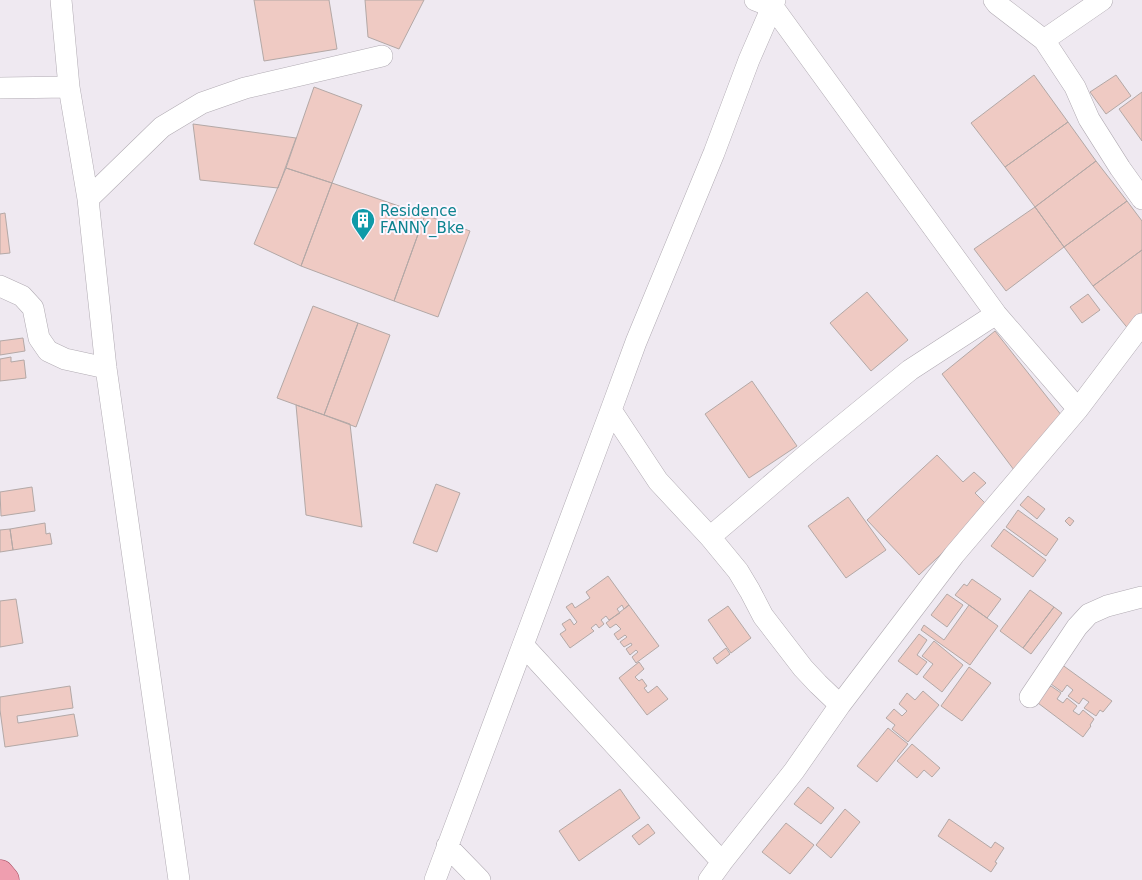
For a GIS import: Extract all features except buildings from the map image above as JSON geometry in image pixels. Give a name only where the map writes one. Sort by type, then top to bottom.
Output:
[{"type":"main road","points":[[0,874],[5,880]]},
{"type":"street","points":[[61,0],[69,87],[88,199],[106,368],[179,880]]},
{"type":"street","points":[[994,0],[1044,40],[1075,87],[1088,119],[1142,199]]},
{"type":"street","points":[[1044,40],[1102,0]]},
{"type":"street","points":[[767,2],[996,314],[1078,409]]},
{"type":"street","points":[[435,880],[636,342],[714,153],[749,60],[767,2]]},
{"type":"street","points":[[88,199],[162,128],[202,103],[245,88],[382,56]]},
{"type":"street","points":[[0,88],[69,87]]},
{"type":"street","points":[[0,286],[22,296],[33,308],[39,338],[48,352],[106,368]]},
{"type":"street","points":[[710,537],[910,370],[996,314]]},
{"type":"street","points":[[710,880],[794,771],[840,705],[954,555],[1078,409],[1142,324]]},
{"type":"street","points":[[611,410],[658,481],[710,537],[738,571],[763,616],[797,660],[840,705]]},
{"type":"street","points":[[1030,697],[1077,627],[1089,614],[1107,606],[1142,597]]},
{"type":"street","points":[[523,645],[722,862]]},
{"type":"street","points":[[448,846],[480,880]]},
{"type":"place","name":"Residence FANNY_Bke","points":[[363,241]]}]
